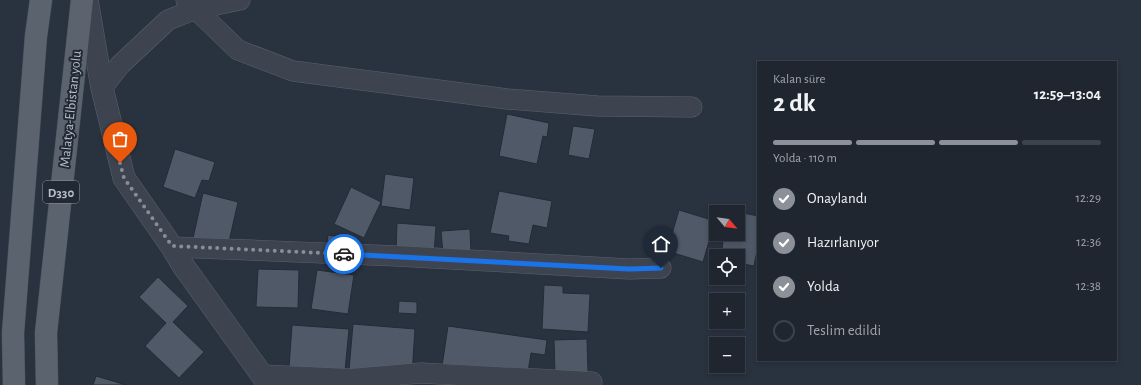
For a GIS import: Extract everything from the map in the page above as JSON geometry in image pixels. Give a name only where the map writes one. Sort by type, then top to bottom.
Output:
[{"type":"main road","name":"D330","points":[[14,385],[13,333],[36,36],[41,0]]},
{"type":"main road","name":"Malatya-Elbistan yolu","points":[[47,385],[46,334],[82,0]]},
{"type":"street","points":[[87,0],[102,88],[124,178],[172,246],[182,264],[265,380],[350,379],[421,373],[592,382]]},
{"type":"street","points":[[102,88],[120,65],[168,20],[191,4],[240,0]]},
{"type":"street","points":[[191,4],[238,50],[292,71],[507,99],[597,106],[692,107]]},
{"type":"street","points":[[172,246],[397,256],[629,269],[661,268]]},
{"type":"building","points":[[507,114],[549,123],[547,137],[543,136],[537,164],[499,156]]},
{"type":"building","points":[[573,126],[595,129],[589,159],[568,155]]},
{"type":"building","points":[[175,149],[215,162],[209,181],[202,180],[195,198],[163,187]]},
{"type":"building","points":[[385,174],[414,178],[410,210],[381,206]]},
{"type":"building","points":[[351,187],[381,202],[364,238],[334,224]]},
{"type":"building","points":[[499,191],[552,201],[547,228],[533,225],[529,244],[508,241],[509,236],[490,233]]},
{"type":"building","points":[[203,193],[238,202],[228,246],[193,238]]},
{"type":"building","points":[[679,210],[709,219],[709,241],[703,262],[667,251]]},
{"type":"building","points":[[745,213],[757,216],[757,251],[754,266],[745,264],[745,249],[722,249],[723,241],[745,241]]},
{"type":"building","points":[[397,223],[436,226],[434,254],[396,252]]},
{"type":"building","points":[[470,229],[471,253],[443,254],[441,231]]},
{"type":"building","points":[[328,235],[348,238],[346,252],[326,250]]},
{"type":"building","points":[[258,269],[299,270],[298,308],[256,307]]},
{"type":"building","points":[[317,270],[354,275],[348,314],[311,309]]},
{"type":"building","points":[[158,277],[188,306],[173,322],[204,352],[179,378],[145,346],[166,323],[139,297]]},
{"type":"building","points":[[544,285],[563,286],[563,293],[590,294],[588,332],[542,329]]},
{"type":"building","points":[[399,301],[417,302],[417,314],[398,313]]},
{"type":"building","points":[[353,324],[415,329],[412,375],[349,370]]},
{"type":"building","points":[[292,325],[349,329],[345,371],[289,367]]},
{"type":"building","points":[[448,326],[547,340],[545,355],[531,353],[527,379],[442,366]]},
{"type":"building","points":[[587,339],[588,373],[555,374],[554,340]]},
{"type":"building","points":[[96,376],[126,385],[93,385]]},
{"type":"way so far","points":[[120,163],[124,178],[172,246],[344,254]]},
{"type":"route","points":[[344,254],[629,269],[661,268]]}]
